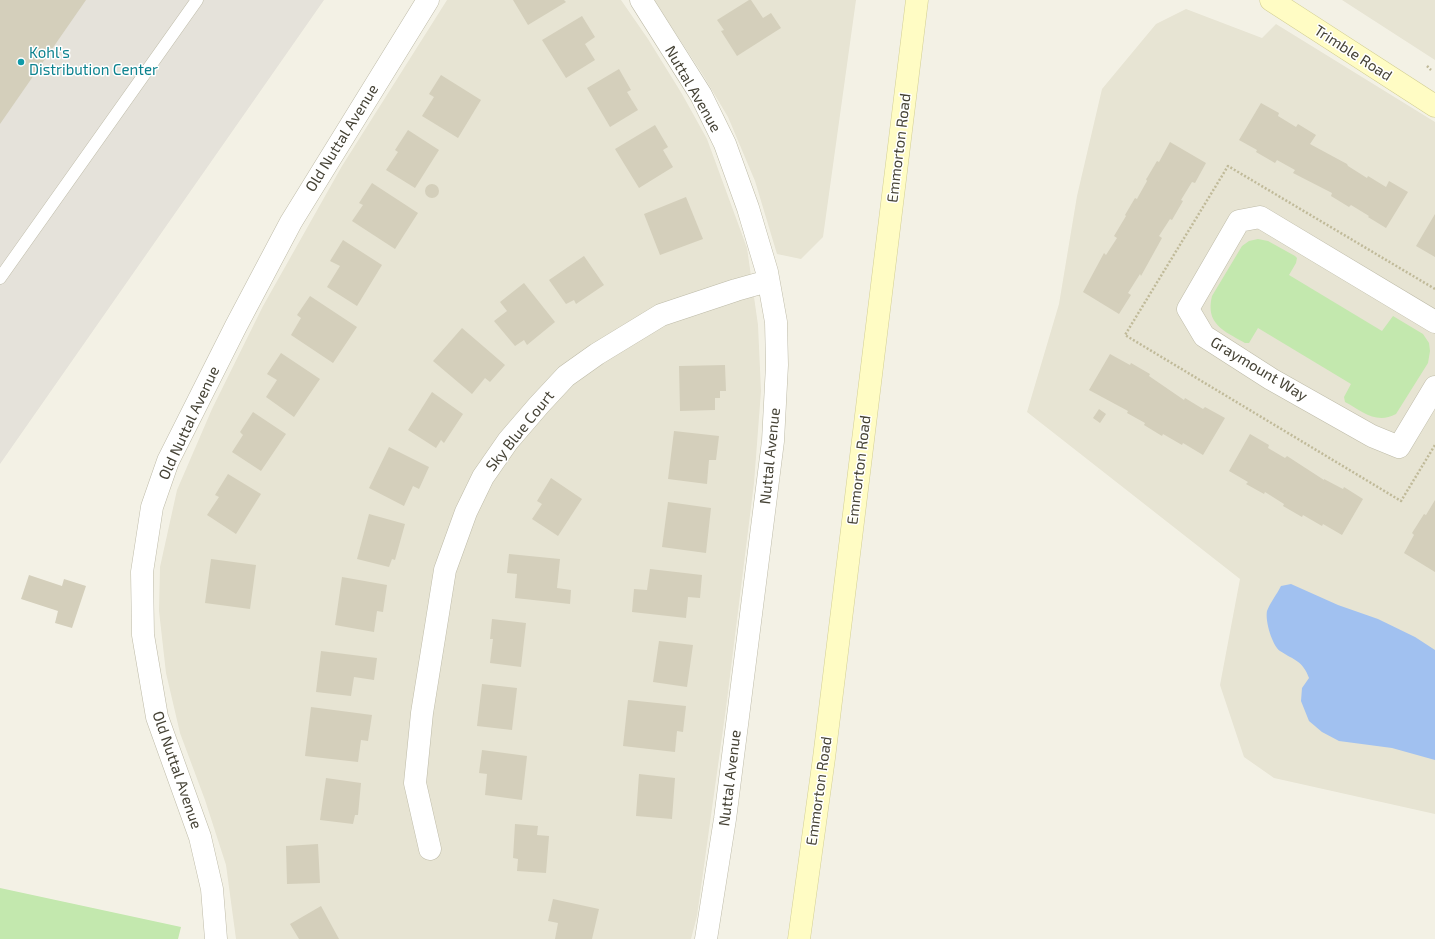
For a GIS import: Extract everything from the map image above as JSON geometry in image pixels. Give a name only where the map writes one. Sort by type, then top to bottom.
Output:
[{"type":"main road","name":"Emmorton Road","points":[[799,939],[824,758],[917,0]]},
{"type":"main road","name":"Trimble Road","points":[[1271,0],[1434,103]]},
{"type":"street","name":"Old Nuttal Avenue","points":[[216,939],[212,888],[204,852],[157,717],[143,635],[142,572],[152,507],[168,462],[236,326],[291,222],[428,0]]},
{"type":"street","name":"Nuttal Avenue","points":[[641,0],[667,44],[701,96],[725,144],[748,208],[768,281],[776,322],[777,365],[773,442],[725,819],[706,939]]},
{"type":"street","name":"Graymount Way","points":[[1435,322],[1260,218],[1239,221],[1188,309],[1204,336],[1271,379],[1372,436],[1399,447],[1435,387]]},
{"type":"street","name":"Sky Blue Court","points":[[430,849],[415,783],[422,713],[445,570],[466,512],[483,476],[508,440],[566,376],[597,354],[661,315],[768,281]]},
{"type":"lane","points":[[0,278],[197,0]]},
{"type":"path","points":[[1426,66],[1431,70]]},
{"type":"path","points":[[1435,289],[1228,166],[1125,335],[1401,501],[1435,445]]},
{"type":"shaded area","name":"Kohl's Distribution Center","points":[[0,0],[324,0],[0,464]]},
{"type":"shaded area","points":[[447,0],[621,0],[648,39],[682,94],[707,139],[747,248],[758,325],[761,391],[754,483],[726,708],[697,916],[691,939],[236,939],[226,865],[205,800],[180,733],[166,673],[159,611],[160,567],[177,490],[212,409],[263,306],[342,166]]},
{"type":"shaded area","points":[[654,0],[856,0],[823,237],[801,259],[777,254],[755,181],[728,117],[703,75]]},
{"type":"shaded area","points":[[1342,0],[1435,0],[1435,60]]},
{"type":"shaded area","points":[[1186,9],[1262,38],[1276,24],[1435,122],[1435,814],[1274,778],[1244,757],[1220,685],[1240,579],[1027,412],[1059,304],[1077,196],[1102,89],[1156,24]]},
{"type":"green space","points":[[1258,239],[1268,241],[1297,258],[1296,263],[1289,275],[1382,331],[1393,316],[1423,334],[1429,343],[1430,351],[1428,363],[1396,414],[1382,418],[1369,416],[1345,402],[1344,397],[1351,384],[1258,328],[1249,343],[1245,343],[1230,335],[1218,326],[1211,313],[1212,296],[1242,246],[1249,241]]},
{"type":"green space","points":[[0,888],[181,927],[178,939],[0,939]]},
{"type":"water","points":[[1291,584],[1338,605],[1378,619],[1415,637],[1435,650],[1435,760],[1392,748],[1339,741],[1322,732],[1309,721],[1301,701],[1302,688],[1309,678],[1307,672],[1301,664],[1277,648],[1274,644],[1267,621],[1267,611],[1281,586]]},
{"type":"building","name":"Kohl's Distribution Center","points":[[0,0],[86,0],[0,124]]},
{"type":"building","points":[[513,0],[564,0],[566,2],[528,25]]},
{"type":"building","points":[[751,0],[763,18],[771,13],[781,28],[737,56],[721,31],[724,30],[717,20]]},
{"type":"building","points":[[582,16],[595,37],[585,44],[595,60],[566,78],[542,40]]},
{"type":"building","points":[[619,69],[631,90],[627,92],[638,110],[610,127],[587,88]]},
{"type":"building","points":[[441,75],[481,100],[458,138],[422,116],[434,97],[429,94]]},
{"type":"building","points":[[1261,103],[1279,113],[1278,116],[1296,127],[1298,124],[1316,135],[1310,144],[1347,164],[1367,178],[1368,176],[1386,187],[1389,181],[1408,192],[1386,228],[1351,205],[1349,207],[1331,196],[1332,193],[1293,173],[1295,170],[1277,160],[1275,163],[1256,152],[1257,150],[1239,140]]},
{"type":"building","points":[[655,125],[668,147],[663,150],[673,167],[639,188],[615,149]]},
{"type":"building","points":[[408,130],[439,150],[415,188],[386,170],[398,152],[395,150]]},
{"type":"building","points":[[1170,142],[1206,163],[1195,183],[1192,182],[1181,200],[1183,201],[1172,220],[1170,219],[1159,236],[1162,238],[1141,276],[1140,274],[1128,293],[1131,295],[1119,314],[1083,292],[1104,253],[1106,255],[1117,238],[1114,236],[1126,216],[1125,215],[1135,198],[1137,199],[1147,181],[1146,179],[1157,161],[1159,162]]},
{"type":"building","points":[[372,183],[418,213],[395,249],[352,221],[363,205],[359,203]]},
{"type":"building","points":[[432,184],[437,186],[439,191],[437,196],[432,198],[427,196],[425,191],[427,186]]},
{"type":"building","points":[[686,197],[703,239],[660,255],[644,214]]},
{"type":"building","points":[[1435,214],[1435,257],[1416,246]]},
{"type":"building","points":[[343,240],[382,265],[357,306],[327,287],[340,266],[330,261]]},
{"type":"building","points":[[584,256],[604,285],[576,304],[574,300],[566,304],[549,280]]},
{"type":"building","points":[[524,283],[555,322],[527,345],[524,340],[515,346],[494,321],[507,311],[500,302]]},
{"type":"building","points":[[310,296],[357,327],[333,363],[291,335],[301,318],[297,315]]},
{"type":"building","points":[[462,328],[505,365],[490,382],[485,378],[472,394],[433,361]]},
{"type":"building","points":[[281,353],[320,379],[294,417],[266,397],[277,380],[267,374]]},
{"type":"building","points":[[1110,354],[1130,365],[1131,363],[1150,374],[1149,376],[1184,400],[1185,398],[1203,409],[1205,407],[1225,418],[1203,455],[1183,443],[1182,445],[1163,434],[1162,436],[1144,425],[1145,423],[1127,413],[1128,411],[1089,390]]},
{"type":"building","points":[[725,365],[726,391],[720,391],[720,398],[715,398],[715,410],[680,411],[679,366]]},
{"type":"building","points":[[432,392],[463,414],[444,443],[441,440],[436,448],[408,430]]},
{"type":"building","points":[[1099,409],[1106,414],[1100,423],[1093,418]]},
{"type":"building","points":[[253,412],[286,434],[261,471],[232,452],[243,435],[240,432]]},
{"type":"building","points":[[674,431],[719,436],[716,460],[709,460],[707,484],[668,479]]},
{"type":"building","points":[[1250,434],[1269,445],[1268,448],[1285,458],[1287,456],[1324,480],[1343,489],[1344,487],[1363,499],[1342,535],[1303,515],[1302,517],[1283,506],[1284,504],[1265,492],[1264,494],[1246,484],[1248,482],[1229,471]]},
{"type":"building","points":[[389,447],[429,467],[419,489],[413,486],[404,506],[369,488]]},
{"type":"building","points":[[228,474],[261,494],[236,534],[207,515],[219,497],[215,495]]},
{"type":"building","points":[[551,478],[582,499],[558,536],[532,519],[542,504],[537,501]]},
{"type":"building","points":[[1435,500],[1435,572],[1404,553],[1414,535],[1412,533]]},
{"type":"building","points":[[668,502],[711,508],[706,553],[662,547]]},
{"type":"building","points":[[369,514],[405,524],[395,560],[392,559],[389,567],[357,559]]},
{"type":"building","points":[[509,554],[560,559],[557,588],[571,590],[570,604],[515,598],[517,574],[507,573]]},
{"type":"building","points":[[211,559],[256,565],[250,609],[205,603]]},
{"type":"building","points":[[650,569],[702,575],[700,598],[688,597],[686,618],[632,612],[634,589],[647,590]]},
{"type":"building","points":[[29,575],[62,586],[64,579],[86,586],[72,628],[55,623],[58,611],[21,599]]},
{"type":"building","points":[[342,577],[387,585],[383,612],[377,611],[374,632],[335,625]]},
{"type":"building","points":[[492,619],[526,623],[521,667],[490,663],[493,639],[490,639]]},
{"type":"building","points":[[659,641],[693,645],[687,687],[653,682]]},
{"type":"building","points":[[321,651],[377,658],[374,680],[354,677],[351,696],[316,692]]},
{"type":"building","points":[[482,684],[517,688],[512,730],[477,726]]},
{"type":"building","points":[[628,700],[686,706],[683,732],[677,731],[675,752],[623,746]]},
{"type":"building","points":[[311,707],[372,715],[368,741],[361,740],[358,762],[305,756]]},
{"type":"building","points":[[482,750],[527,756],[522,800],[485,795],[487,774],[479,773]]},
{"type":"building","points":[[639,774],[675,778],[672,819],[636,816]]},
{"type":"building","points":[[326,778],[361,783],[358,815],[355,815],[353,824],[320,820]]},
{"type":"building","points":[[515,824],[538,826],[537,835],[549,836],[546,873],[517,871],[518,859],[513,858]]},
{"type":"building","points":[[318,844],[320,883],[287,884],[286,846]]},
{"type":"building","points":[[553,899],[599,909],[592,939],[555,939],[558,923],[548,921]]},
{"type":"building","points":[[321,906],[339,939],[299,939],[290,924]]},
{"type":"place","name":"Kohl's Distribution Center","points":[[21,62]]}]
